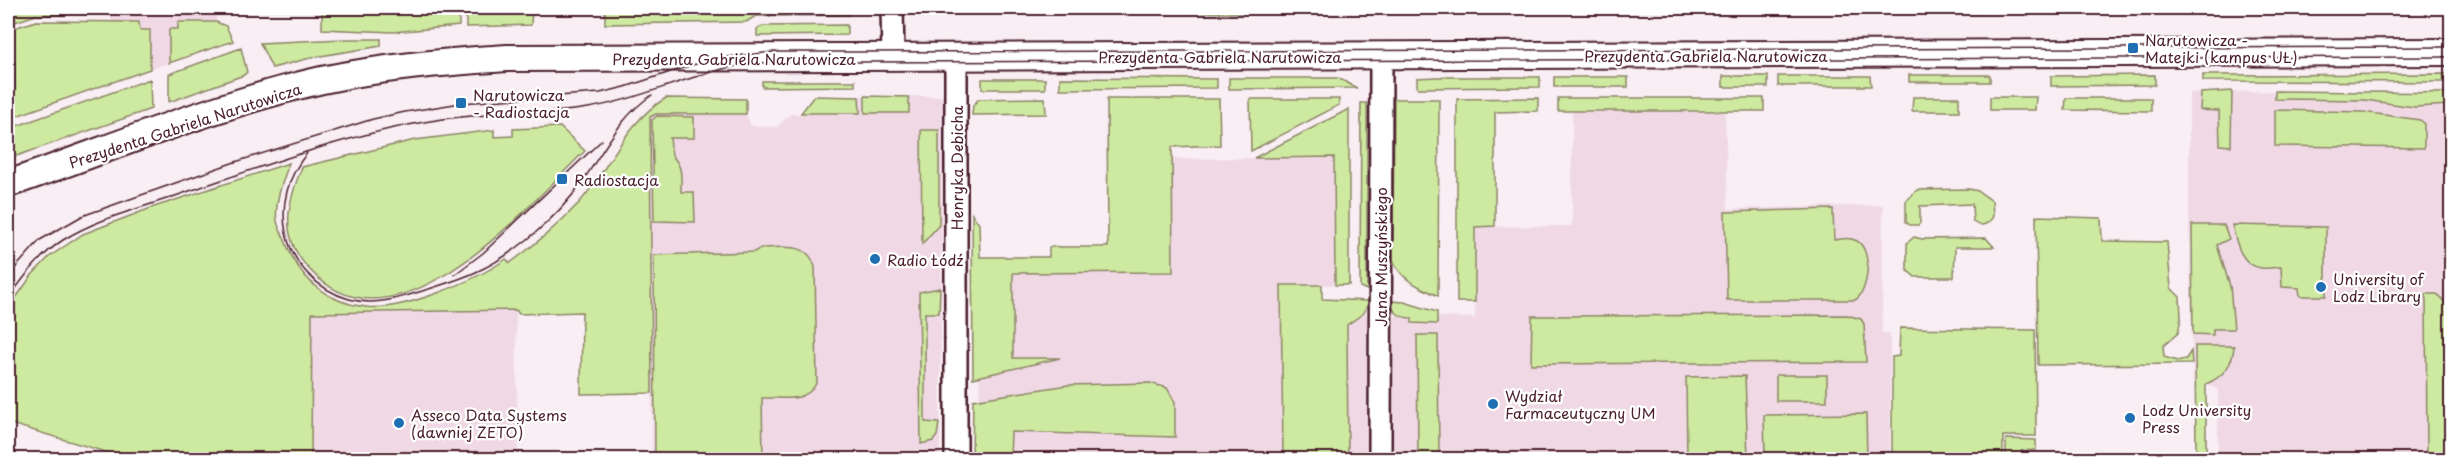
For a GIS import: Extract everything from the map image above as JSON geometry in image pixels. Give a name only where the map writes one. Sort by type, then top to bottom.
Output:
[{"type":"street","points":[[892,8],[893,57]]},
{"type":"street","name":"Prezydenta Gabriela Narutowicza","points":[[8,184],[271,93],[400,67],[507,58],[2451,52]]},
{"type":"street","name":"Jana Muszyńskiego","points":[[1380,459],[1381,55]]},
{"type":"street","name":"Henryka Debicha","points":[[956,57],[956,459]]},
{"type":"shaded area","points":[[111,8],[216,8],[216,21],[226,26],[233,41],[115,81],[111,56]]},
{"type":"shaded area","name":"University of Lodz Library","points":[[2275,91],[2451,93],[2451,459],[2218,459],[2218,390],[2206,383],[2193,383],[2189,93]]},
{"type":"shaded area","name":"Radio Łódź","points":[[814,96],[943,96],[940,459],[652,459],[650,117],[656,114],[746,114],[751,126],[777,127],[790,114],[801,114]]},
{"type":"shaded area","points":[[1572,111],[1725,112],[1728,209],[1883,205],[1882,333],[1890,333],[1890,459],[979,460],[980,257],[1110,255],[1110,160],[1334,157],[1335,285],[1315,285],[1317,313],[1475,318],[1475,227],[1572,226]]},
{"type":"shaded area","points":[[516,310],[518,459],[311,459],[311,313]]},
{"type":"green space","points":[[15,8],[57,8],[66,15],[36,15],[15,22]]},
{"type":"green space","points":[[322,8],[459,8],[459,26],[393,32],[322,29]]},
{"type":"green space","points":[[466,8],[532,8],[531,25],[466,27]]},
{"type":"green space","points":[[605,8],[849,8],[849,15],[756,16],[746,22],[605,24]]},
{"type":"green space","points":[[1163,8],[1243,8],[1243,13],[1163,12]]},
{"type":"green space","points":[[1898,8],[1981,8],[1981,13],[1898,13]]},
{"type":"green space","points":[[36,21],[139,22],[140,30],[150,30],[150,69],[8,119],[8,90],[15,90],[14,28]]},
{"type":"green space","points":[[178,22],[216,22],[226,26],[233,41],[169,63],[169,29],[178,29]]},
{"type":"green space","points":[[847,25],[847,35],[757,36],[757,29],[763,26]]},
{"type":"green space","points":[[381,39],[381,46],[314,57],[272,68],[260,43]]},
{"type":"green space","points":[[241,48],[247,72],[244,75],[169,102],[169,74]]},
{"type":"green space","points":[[2451,74],[2451,82],[2203,81],[2203,75]]},
{"type":"green space","points":[[1909,75],[1990,75],[1990,82],[1909,82]]},
{"type":"green space","points":[[2155,75],[2155,85],[2051,86],[2051,76]]},
{"type":"green space","points":[[1723,76],[1768,76],[1768,87],[1723,87]]},
{"type":"green space","points":[[1778,76],[1870,76],[1871,86],[1778,86]]},
{"type":"green space","points":[[1540,77],[1540,87],[1417,88],[1417,78]]},
{"type":"green space","points":[[1554,77],[1628,77],[1628,87],[1554,87]]},
{"type":"green space","points":[[1060,78],[1217,79],[1217,88],[1060,89]]},
{"type":"green space","points":[[1229,78],[1338,78],[1357,88],[1229,89]]},
{"type":"green space","points":[[150,79],[151,109],[8,159],[8,129]]},
{"type":"green space","points":[[982,79],[1045,79],[1045,89],[982,89]]},
{"type":"green space","points":[[762,81],[855,81],[855,86],[762,87]]},
{"type":"green space","points":[[2232,91],[2231,146],[2220,145],[2219,111],[2200,110],[2201,93]]},
{"type":"green space","points":[[2275,91],[2451,93],[2451,105],[2414,107],[2365,100],[2275,99]]},
{"type":"green space","points":[[814,96],[859,97],[860,113],[801,113]]},
{"type":"green space","points":[[865,96],[909,97],[909,113],[865,113]]},
{"type":"green space","points":[[1913,97],[1959,97],[1959,111],[1912,111]]},
{"type":"green space","points":[[1990,97],[2036,97],[2035,110],[1990,110]]},
{"type":"green space","points":[[666,98],[746,99],[746,114],[656,114],[650,117],[652,393],[581,394],[582,312],[519,314],[516,310],[312,313],[311,459],[129,459],[8,423],[8,309],[32,275],[49,257],[83,234],[151,208],[289,163],[276,214],[279,228],[290,252],[305,276],[337,300],[366,307],[399,305],[458,285],[506,259],[510,263],[555,227],[579,203],[639,120]]},
{"type":"green space","points":[[1045,98],[1046,114],[972,115],[973,105],[979,99]]},
{"type":"green space","points":[[1538,98],[1538,111],[1495,112],[1495,226],[1475,227],[1475,302],[1457,302],[1457,99]]},
{"type":"green space","points":[[1558,98],[1764,98],[1764,111],[1558,111]]},
{"type":"green space","points":[[2066,98],[2151,98],[2151,111],[2065,110]]},
{"type":"green space","points":[[1107,99],[1219,99],[1220,145],[1172,147],[1173,272],[1013,273],[1013,358],[1060,358],[973,378],[972,214],[979,224],[980,257],[1049,257],[1049,247],[1108,247]]},
{"type":"green space","points":[[1250,99],[1339,99],[1339,105],[1251,151]]},
{"type":"green space","points":[[1394,99],[1439,99],[1438,296],[1405,278],[1393,259]]},
{"type":"green space","points":[[1361,103],[1367,103],[1367,290],[1360,287]]},
{"type":"green space","points":[[1349,109],[1349,285],[1335,285],[1334,157],[1254,158]]},
{"type":"green space","points":[[2275,110],[2363,112],[2420,120],[2424,123],[2424,148],[2275,146]]},
{"type":"green space","points":[[657,116],[694,117],[694,138],[670,138],[672,156],[681,172],[681,192],[694,192],[695,222],[654,221],[652,120]]},
{"type":"green space","points":[[560,127],[585,151],[494,238],[457,267],[419,288],[380,299],[343,294],[309,269],[293,245],[289,220],[290,207],[302,167],[415,140],[494,130],[494,137],[513,136],[513,129]]},
{"type":"green space","points":[[921,130],[939,130],[939,225],[922,244]]},
{"type":"green space","points":[[1969,189],[1978,191],[1992,201],[1993,216],[1987,223],[1979,225],[1973,222],[1972,204],[1920,206],[1920,223],[1910,225],[1906,222],[1906,201],[1917,190]]},
{"type":"green space","points":[[1833,209],[1834,240],[1857,241],[1865,253],[1866,280],[1860,296],[1855,300],[1727,300],[1725,212]]},
{"type":"green space","points":[[2036,216],[2101,218],[2102,241],[2167,242],[2171,288],[2180,297],[2181,318],[2178,333],[2163,346],[2164,357],[2177,361],[2186,359],[2191,351],[2192,364],[2038,365]]},
{"type":"green space","points":[[2192,225],[2224,225],[2229,239],[2217,245],[2230,286],[2234,329],[2213,329],[2213,335],[2193,334]]},
{"type":"green space","points":[[2232,225],[2326,227],[2326,296],[2300,296],[2299,288],[2282,287],[2281,267],[2261,268],[2248,262],[2240,251]]},
{"type":"green space","points":[[1914,237],[1922,239],[1986,238],[1994,247],[1955,247],[1954,277],[1915,277],[1907,270],[1907,243]]},
{"type":"green space","points":[[761,248],[794,248],[807,253],[812,259],[815,267],[817,382],[807,394],[801,396],[762,398],[763,459],[655,459],[654,255],[754,252]]},
{"type":"green space","points":[[1281,285],[1322,285],[1322,299],[1369,301],[1364,313],[1347,325],[1348,459],[1283,459]]},
{"type":"green space","points":[[940,288],[939,313],[925,313],[925,422],[939,423],[937,436],[933,441],[921,444],[919,292]]},
{"type":"green space","points":[[2426,294],[2437,294],[2451,309],[2451,459],[2427,459]]},
{"type":"green space","points":[[1391,301],[1404,302],[1437,312],[1437,324],[1412,323],[1412,318],[1395,312]]},
{"type":"green space","points":[[1847,315],[1861,319],[1864,324],[1866,362],[1531,364],[1532,316]]},
{"type":"green space","points":[[1900,328],[2035,330],[2036,436],[2003,436],[2003,459],[1892,459],[1892,357],[1899,356]]},
{"type":"green space","points":[[1417,335],[1438,335],[1439,459],[1418,459]]},
{"type":"green space","points":[[2195,346],[2234,346],[2232,359],[2226,370],[2206,384],[2206,459],[2170,459],[2170,452],[2196,452]]},
{"type":"green space","points":[[1776,375],[1827,375],[1827,401],[1776,401]]},
{"type":"green space","points":[[1745,376],[1748,458],[1687,459],[1686,377]]},
{"type":"green space","points":[[1150,383],[1167,388],[1175,402],[1175,437],[1011,432],[1010,459],[972,459],[973,400],[1068,385]]},
{"type":"green space","points":[[1866,414],[1867,459],[1765,458],[1764,415]]},
{"type":"green space","points":[[2006,439],[2036,440],[2036,450],[2021,451],[2021,459],[2006,459]]},
{"type":"tram line","points":[[8,276],[40,240],[82,216],[232,163],[373,119],[461,103],[600,93],[692,65],[727,57],[774,52],[2452,47]]},
{"type":"tram line","points":[[8,300],[39,260],[63,240],[77,232],[120,214],[310,150],[376,132],[443,119],[588,108],[623,100],[727,68],[758,63],[2452,57]]},
{"type":"tram line","points":[[307,153],[290,181],[285,201],[284,222],[294,256],[317,283],[338,295],[369,302],[389,300],[470,275],[520,245],[561,208],[582,182],[621,124],[652,95]]},
{"type":"tram line","points":[[454,275],[483,253],[602,140]]},
{"type":"place","name":"Narutowicza - Matejki (kampus UŁ)","points":[[2133,48]]},
{"type":"place","name":"Narutowicza - Radiostacja","points":[[461,103]]},
{"type":"place","name":"Radiostacja","points":[[562,179]]},
{"type":"place","name":"Radio Łódź","points":[[875,259]]},
{"type":"place","name":"University of Lodz Library","points":[[2321,287]]},
{"type":"place","name":"Wydział Farmaceutyczny UM","points":[[1493,404]]},
{"type":"place","name":"Lodz University Press","points":[[2130,418]]},
{"type":"place","name":"Asseco Data Systems (dawniej ZETO)","points":[[399,423]]}]
